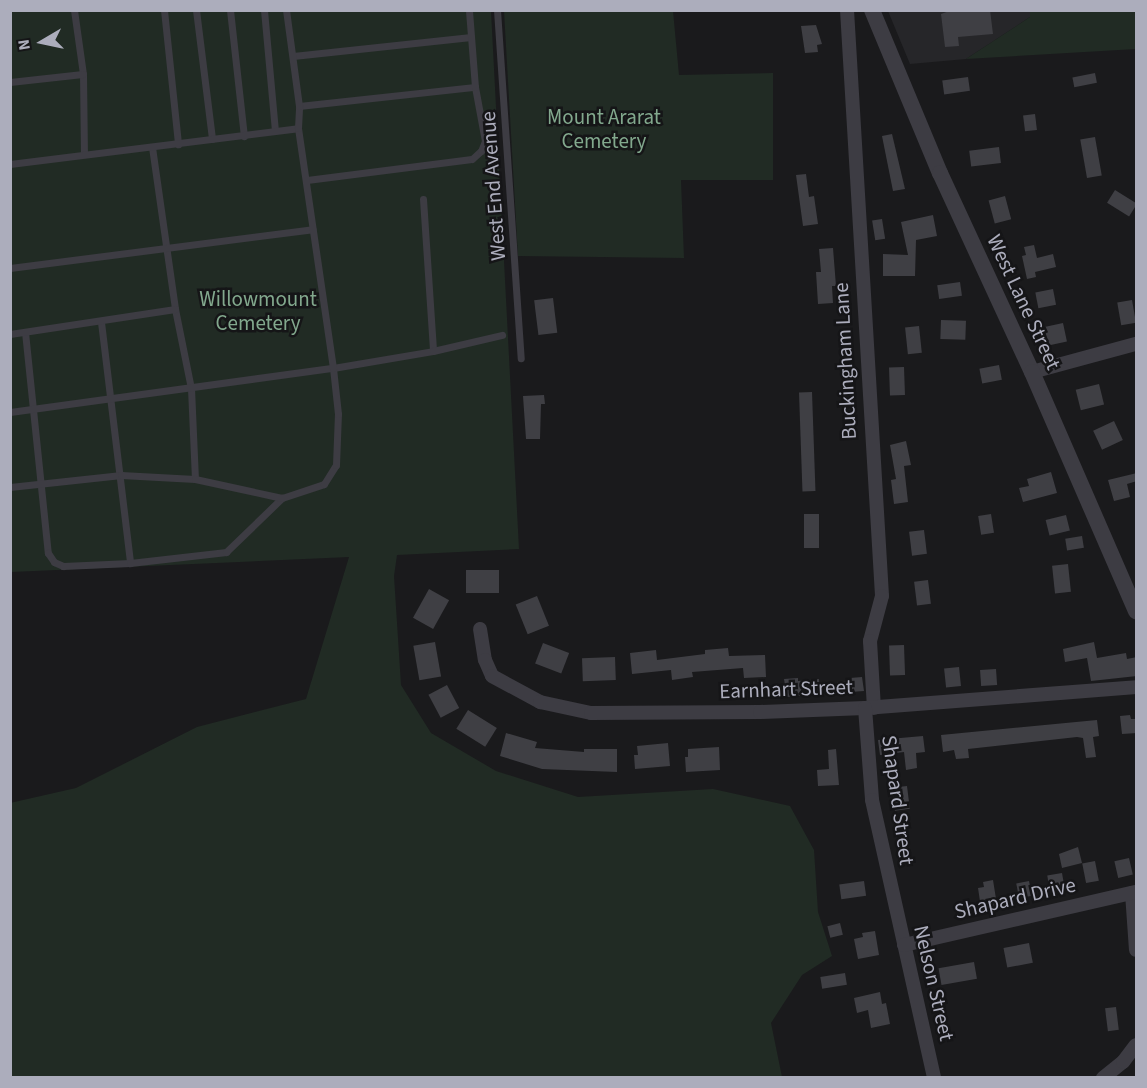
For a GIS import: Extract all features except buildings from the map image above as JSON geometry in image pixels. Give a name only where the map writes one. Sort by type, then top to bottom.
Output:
[{"type":"street","name":"Buckingham Lane","points":[[847,10],[882,596],[870,641],[869,708]]},
{"type":"street","name":"West Lane Street","points":[[872,10],[940,173],[1132,585],[1137,611]]},
{"type":"street","points":[[1032,372],[1137,344]]},
{"type":"street","name":"Earnhart Street","points":[[480,629],[485,660],[492,676],[540,702],[591,713],[760,712],[869,708],[1137,687]]},
{"type":"street","name":"Shapard Street","points":[[869,708],[872,800],[892,897]]},
{"type":"street","points":[[1135,892],[1137,950]]},
{"type":"street","name":"Shapard Drive","points":[[904,945],[1135,892]]},
{"type":"street","name":"Nelson Street","points":[[892,897],[934,1077]]},
{"type":"street","points":[[1103,1077],[1123,1062],[1137,1045]]},
{"type":"lane","points":[[74,10],[83,74],[84,154]]},
{"type":"lane","points":[[164,10],[178,144]]},
{"type":"lane","points":[[196,10],[212,139]]},
{"type":"lane","points":[[230,10],[244,136]]},
{"type":"lane","points":[[264,10],[275,131]]},
{"type":"lane","points":[[25,332],[48,553],[54,561],[63,566],[226,552],[282,498],[324,484],[336,465],[338,414],[308,180],[298,128],[299,106],[286,10]]},
{"type":"lane","points":[[308,180],[472,159],[481,152],[485,141],[475,87],[469,10]]},
{"type":"lane","name":"West End Avenue","points":[[497,10],[521,358]]},
{"type":"lane","points":[[293,56],[471,37]]},
{"type":"lane","points":[[10,82],[83,74]]},
{"type":"lane","points":[[299,106],[475,87]]},
{"type":"lane","points":[[10,164],[298,128]]},
{"type":"lane","points":[[152,147],[175,309],[191,388],[195,479]]},
{"type":"lane","points":[[423,199],[433,351]]},
{"type":"lane","points":[[10,268],[313,229]]},
{"type":"lane","points":[[10,334],[175,309]]},
{"type":"lane","points":[[101,322],[112,397],[130,562]]},
{"type":"lane","points":[[10,412],[333,368],[433,351],[502,334]]},
{"type":"lane","points":[[10,487],[120,476],[195,479],[282,498]]},
{"type":"shaded area","points":[[1030,10],[1030,17],[966,59],[910,64],[888,11]]},
{"type":"green space","name":"Willowmount Cemetery","points":[[11,11],[491,11],[519,549],[397,555],[394,576],[401,685],[431,733],[496,771],[578,797],[713,789],[790,806],[814,850],[818,912],[832,956],[802,975],[771,1023],[782,1077],[11,1077],[10,803],[76,788],[197,727],[306,699],[349,557],[11,572]]},
{"type":"green space","name":"Mount Ararat Cemetery","points":[[504,11],[673,11],[679,75],[773,73],[773,180],[681,180],[684,258],[518,256]]},
{"type":"green space","points":[[1030,11],[1136,11],[1136,49],[966,59],[1030,17]]}]
